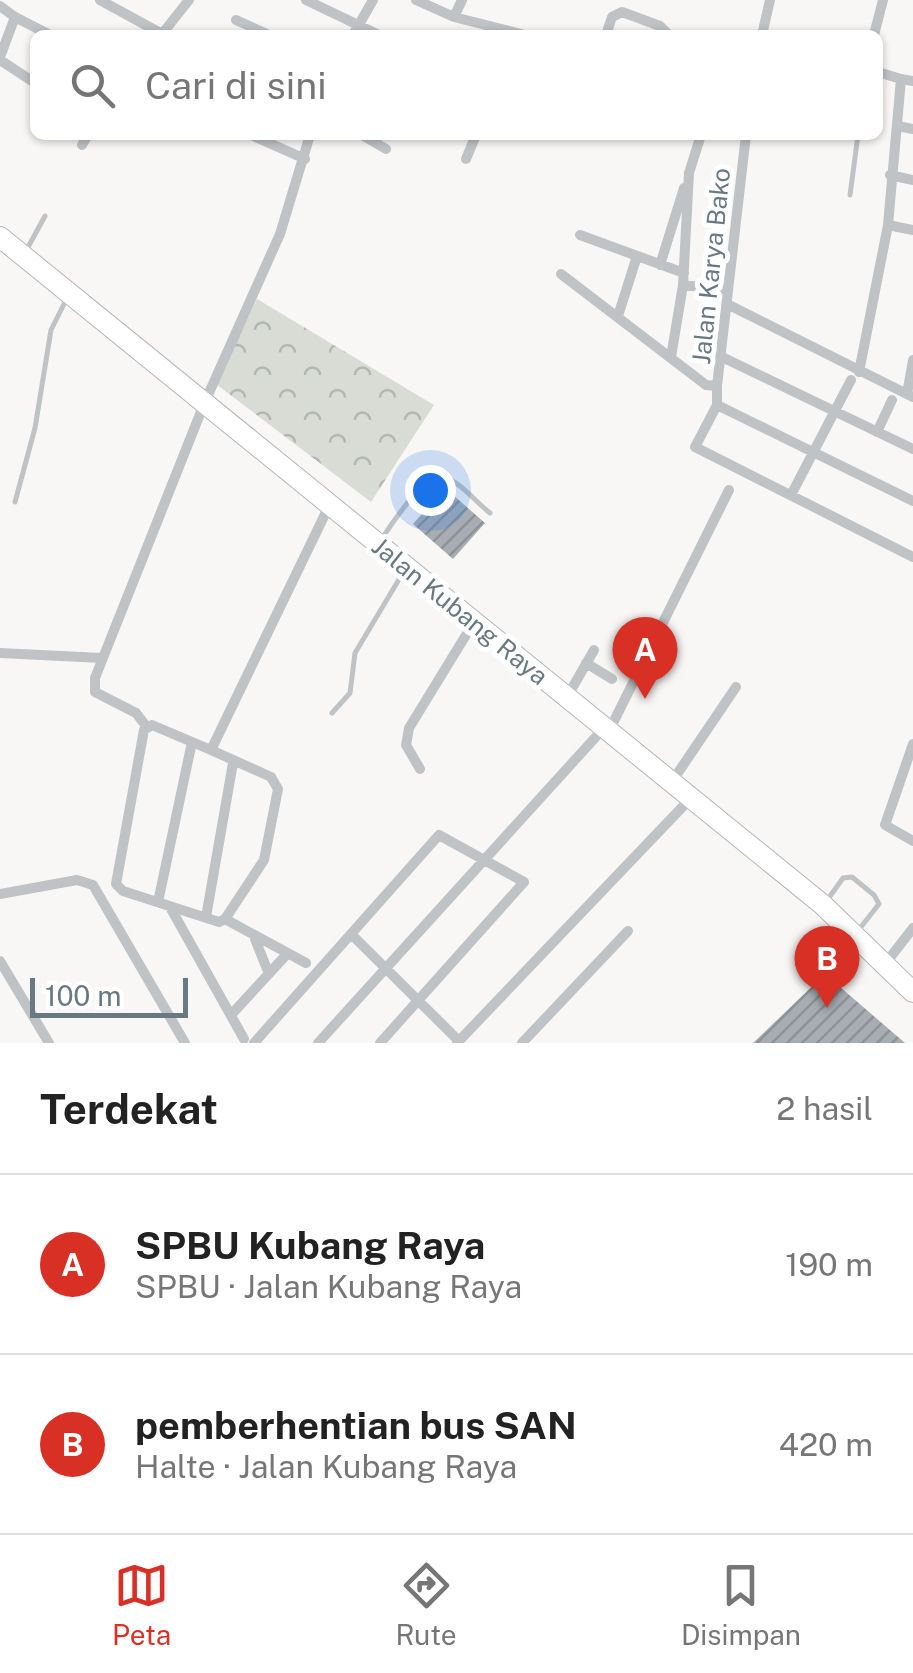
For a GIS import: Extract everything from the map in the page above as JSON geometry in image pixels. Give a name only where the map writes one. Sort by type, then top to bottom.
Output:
[{"type":"highway","name":"Jalan Kubang Raya","points":[[0,238],[823,906],[913,992]]},
{"type":"street","points":[[100,0],[156,30]]},
{"type":"street","points":[[166,30],[189,0]]},
{"type":"street","points":[[306,0],[355,30],[373,0]]},
{"type":"street","points":[[416,0],[505,30]]},
{"type":"street","points":[[454,16],[462,0]]},
{"type":"street","points":[[763,30],[770,0]]},
{"type":"street","points":[[875,30],[883,0]]},
{"type":"street","points":[[0,6],[40,30]]},
{"type":"street","points":[[608,30],[612,17],[622,12],[664,30]]},
{"type":"street","points":[[15,17],[0,55],[30,79]]},
{"type":"street","points":[[236,20],[259,30]]},
{"type":"street","points":[[791,496],[855,376],[888,225],[890,175],[907,80]]},
{"type":"street","points":[[898,126],[913,129]]},
{"type":"street","points":[[262,140],[305,159]]},
{"type":"street","points":[[225,919],[264,860],[278,789],[271,778],[146,726],[139,715],[96,692],[95,678],[204,404],[280,234],[309,140]]},
{"type":"street","points":[[371,140],[386,148]]},
{"type":"street","points":[[466,160],[474,140]]},
{"type":"street","points":[[660,264],[699,140]]},
{"type":"street","name":"Jalan Karya Bako","points":[[560,274],[706,385],[717,386],[745,140]]},
{"type":"street","points":[[671,357],[684,279],[689,173]]},
{"type":"street","points":[[890,175],[913,180]]},
{"type":"street","points":[[888,225],[913,230]]},
{"type":"street","points":[[580,235],[660,264],[684,279],[728,290]]},
{"type":"street","points":[[618,316],[636,256]]},
{"type":"street","points":[[727,304],[855,376],[910,396],[913,360]]},
{"type":"street","points":[[722,357],[913,448]]},
{"type":"street","points":[[717,386],[717,405],[695,447],[913,556]]},
{"type":"street","points":[[877,432],[892,400]]},
{"type":"street","points":[[717,405],[913,502]]},
{"type":"street","points":[[318,1043],[482,860],[606,731],[728,490]]},
{"type":"street","points":[[211,750],[329,506]]},
{"type":"street","points":[[420,769],[406,745],[409,728],[474,622]]},
{"type":"street","points":[[567,698],[594,650]]},
{"type":"street","points":[[0,652],[102,658]]},
{"type":"street","points":[[586,664],[612,679]]},
{"type":"street","points":[[671,784],[736,686]]},
{"type":"street","points":[[116,884],[146,726]]},
{"type":"street","points":[[158,902],[192,742]]},
{"type":"street","points":[[913,744],[886,825],[913,841]]},
{"type":"street","points":[[206,918],[234,763]]},
{"type":"street","points":[[900,780],[913,786]]},
{"type":"street","points":[[351,934],[458,1042],[690,799]]},
{"type":"street","points":[[170,906],[249,1041],[440,835],[524,882],[380,1043]]},
{"type":"street","points":[[0,894],[77,880],[95,889],[185,1043]]},
{"type":"street","points":[[95,889],[116,884]]},
{"type":"street","points":[[116,884],[122,891],[206,918],[225,919],[306,963]]},
{"type":"street","points":[[886,964],[913,928]]},
{"type":"street","points":[[522,1043],[628,931]]},
{"type":"street","points":[[255,938],[268,974]]},
{"type":"street","points":[[231,1016],[287,954]]},
{"type":"street","points":[[0,961],[48,1043]]},
{"type":"lane","points":[[850,195],[857,140]]},
{"type":"lane","points":[[23,256],[45,216]]},
{"type":"lane","points":[[15,502],[35,428],[51,330],[69,294]]},
{"type":"lane","points":[[378,544],[422,486],[435,478],[446,478],[490,513]]},
{"type":"lane","points":[[332,714],[350,693],[356,653],[406,567]]},
{"type":"lane","points":[[823,906],[843,878],[852,877],[874,894],[879,904],[856,935]]},
{"type":"green space","points":[[257,299],[434,405],[371,502],[216,384]]},
{"type":"building","points":[[445,488],[485,523],[453,559],[413,524]]},
{"type":"building","points":[[825,974],[905,1043],[753,1043]]},
{"type":"place","name":"SPBU Kubang Raya","points":[[645,699]]},
{"type":"place","name":"pemberhentian bus SAN","points":[[827,1008]]}]
